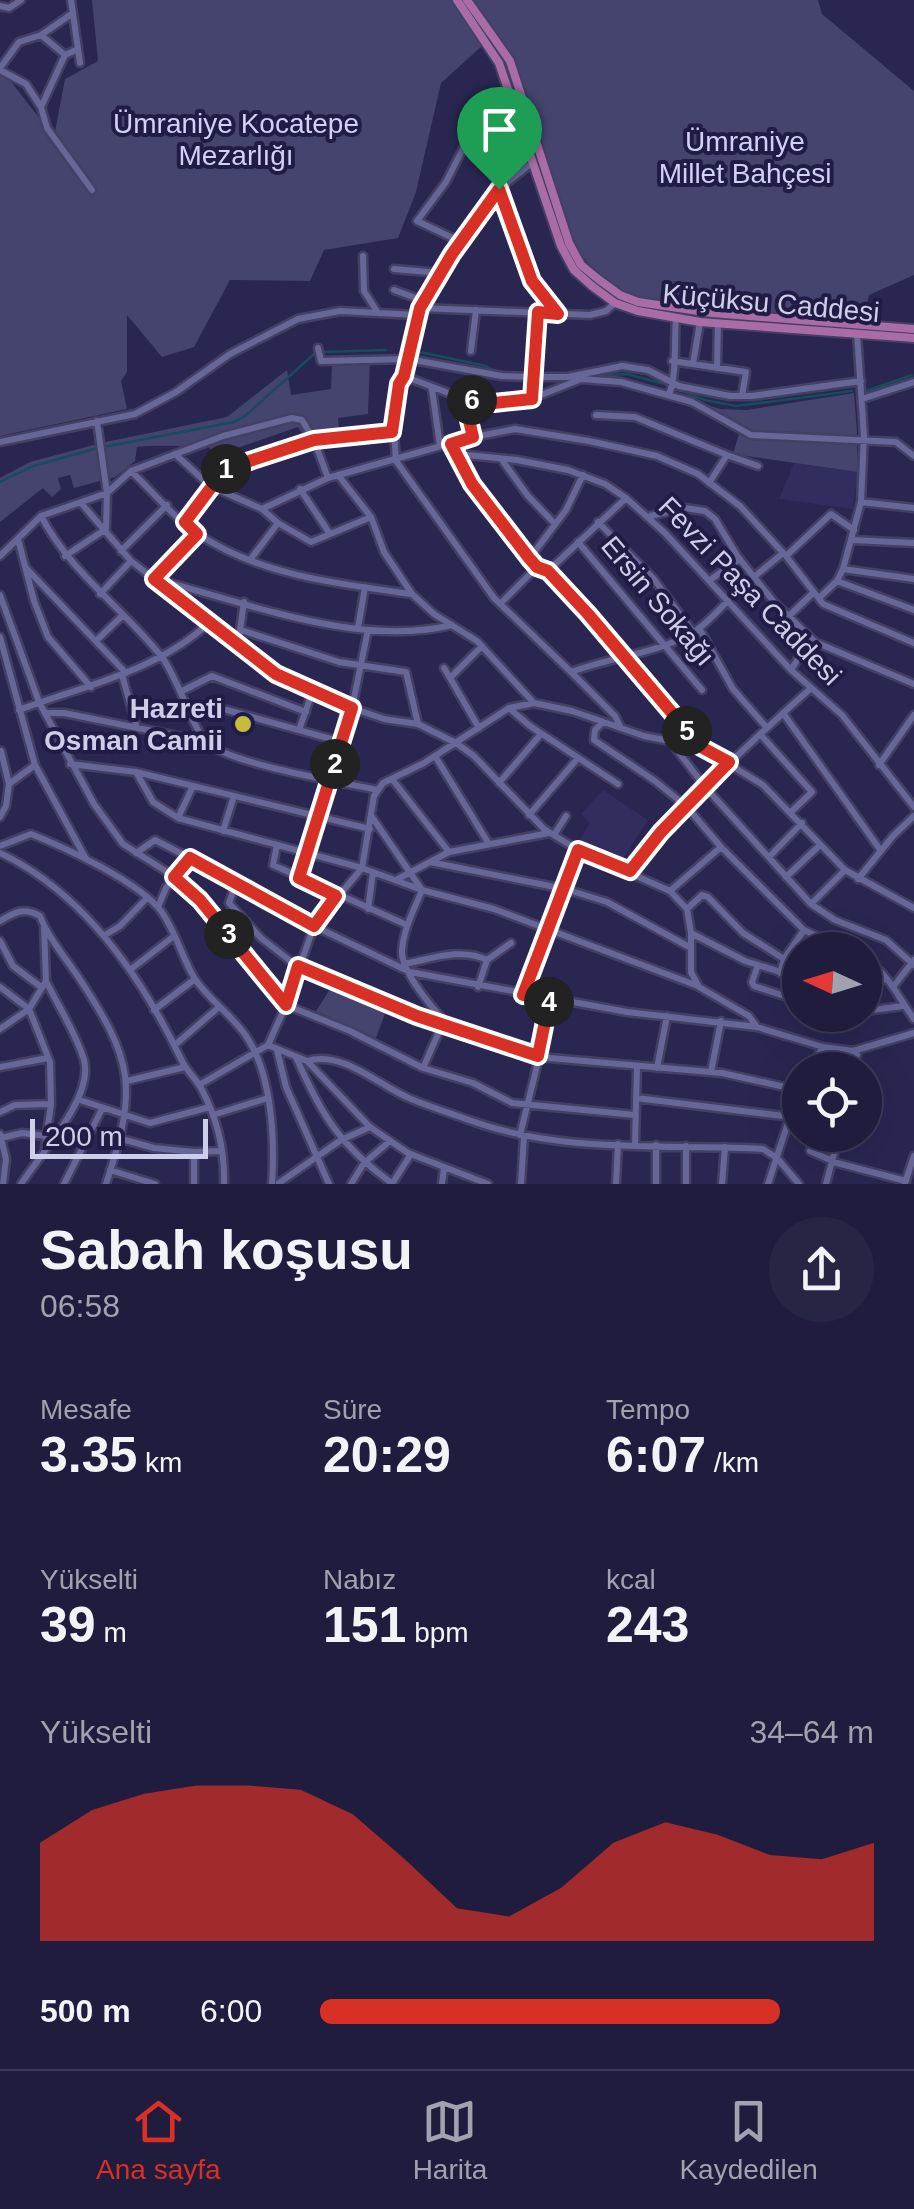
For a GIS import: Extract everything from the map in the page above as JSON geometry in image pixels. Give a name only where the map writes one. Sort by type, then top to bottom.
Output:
[{"type":"main road","name":"Küçüksu Caddesi","points":[[457,0],[499,63],[581,265],[620,296],[712,313],[914,338]]},
{"type":"main road","name":"Küçüksu Caddesi","points":[[468,0],[510,61],[561,246],[574,270],[616,304],[718,324],[914,330]]},
{"type":"street","points":[[0,6],[10,8],[21,0]]},
{"type":"street","points":[[71,0],[80,63]]},
{"type":"street","points":[[73,13],[42,34],[19,42],[0,69],[26,84],[54,140],[92,190]]},
{"type":"street","points":[[42,34],[65,55]]},
{"type":"street","points":[[40,107],[65,55],[78,49]]},
{"type":"street","points":[[460,242],[417,220],[446,182],[475,125],[518,117]]},
{"type":"street","points":[[536,162],[499,189],[460,242],[421,308],[399,384],[392,432],[396,461],[500,604],[615,716],[622,729]]},
{"type":"street","points":[[499,189],[532,281],[558,314]]},
{"type":"street","points":[[363,256],[364,291],[378,313]]},
{"type":"street","points":[[394,268],[441,273]]},
{"type":"street","points":[[394,290],[421,308]]},
{"type":"street","points":[[0,442],[136,414],[230,354],[298,319],[340,311],[378,313],[421,308],[590,315],[606,312],[616,304]]},
{"type":"street","points":[[471,351],[476,310]]},
{"type":"street","points":[[532,399],[538,312]]},
{"type":"street","points":[[669,394],[674,384],[676,318]]},
{"type":"street","points":[[693,364],[700,322]]},
{"type":"street","points":[[717,368],[718,324]]},
{"type":"street","points":[[788,616],[837,581],[852,540],[860,502],[864,442],[857,330]]},
{"type":"street","points":[[318,348],[321,361],[408,359],[502,376],[568,377],[622,366],[648,370],[674,384],[742,396],[860,381]]},
{"type":"street","points":[[672,361],[746,372],[742,396]]},
{"type":"street","points":[[404,376],[464,400],[494,403],[532,399],[581,380],[621,382],[704,408],[751,435],[896,442],[914,456]]},
{"type":"street","points":[[862,398],[914,382]]},
{"type":"street","points":[[432,389],[440,446]]},
{"type":"street","points":[[464,400],[473,437]]},
{"type":"street","points":[[596,415],[635,417],[758,466]]},
{"type":"street","points":[[0,556],[41,516],[107,493],[131,470],[223,436],[292,418],[302,420],[314,440],[328,478]]},
{"type":"street","points":[[97,421],[107,493],[106,529]]},
{"type":"street","points":[[262,509],[328,478],[473,437],[515,429],[589,441],[657,456],[709,482],[740,506],[816,595],[846,616],[914,643]]},
{"type":"street","points":[[185,522],[225,469],[314,440],[392,432]]},
{"type":"street","points":[[451,444],[472,484],[529,558],[548,571],[701,747]]},
{"type":"street","points":[[175,453],[210,486],[262,509],[278,524],[311,542],[372,517]]},
{"type":"street","name":"Fevzi Paşa Caddesi","points":[[457,454],[501,458],[583,475],[626,498],[710,580],[791,670],[842,715],[914,807]]},
{"type":"street","points":[[709,482],[726,454]]},
{"type":"street","points":[[501,458],[528,496],[555,524]]},
{"type":"street","points":[[131,470],[197,534],[250,560],[316,581],[412,594]]},
{"type":"street","points":[[338,475],[372,517],[384,552],[412,594],[482,646],[534,703]]},
{"type":"street","points":[[529,558],[555,524],[583,475]]},
{"type":"street","points":[[300,489],[330,534]]},
{"type":"street","points":[[548,571],[626,498]]},
{"type":"street","points":[[860,502],[914,508]]},
{"type":"street","points":[[81,503],[131,561],[276,674],[352,708],[418,724],[456,743],[552,834],[670,892],[687,910],[690,972],[699,987]]},
{"type":"street","points":[[122,551],[167,505]]},
{"type":"street","points":[[648,516],[684,508],[705,511],[715,519],[754,577],[814,642],[914,684]]},
{"type":"street","points":[[754,577],[831,514],[854,530]]},
{"type":"street","points":[[41,516],[66,556],[162,657],[182,691],[203,741]]},
{"type":"street","points":[[598,522],[653,578],[696,630],[763,731],[812,792],[792,812]]},
{"type":"street","points":[[250,560],[278,524]]},
{"type":"street","points":[[66,556],[106,529]]},
{"type":"street","points":[[154,579],[197,534]]},
{"type":"street","points":[[18,539],[48,637],[92,687]]},
{"type":"street","points":[[852,540],[914,543]]},
{"type":"street","name":"Ersin Sokağı","points":[[578,542],[702,690]]},
{"type":"street","points":[[710,580],[740,559]]},
{"type":"street","points":[[100,594],[131,561]]},
{"type":"street","points":[[26,567],[124,674],[136,728]]},
{"type":"street","points":[[500,604],[537,567]]},
{"type":"street","points":[[843,569],[914,579]]},
{"type":"street","points":[[154,579],[292,616],[368,630],[426,632],[452,626]]},
{"type":"street","points":[[837,581],[914,610]]},
{"type":"street","points":[[358,628],[365,588]]},
{"type":"street","points":[[0,595],[39,702],[70,764],[122,844],[174,877],[200,900],[286,1005],[350,1030],[424,1068],[473,1083],[512,1104],[635,1114]]},
{"type":"street","points":[[571,672],[664,646],[696,630],[728,600]]},
{"type":"street","points":[[238,644],[244,602]]},
{"type":"street","points":[[96,640],[122,616]]},
{"type":"street","points":[[18,710],[92,687],[162,657],[211,622]]},
{"type":"street","points":[[241,630],[339,662],[406,672],[418,724]]},
{"type":"street","points":[[299,878],[352,708],[368,630]]},
{"type":"street","points":[[0,637],[35,765],[87,860]]},
{"type":"street","points":[[791,670],[814,642]]},
{"type":"street","points":[[450,678],[482,646]]},
{"type":"street","points":[[444,668],[478,728]]},
{"type":"street","points":[[182,691],[212,676],[306,712]]},
{"type":"street","points":[[630,871],[729,762],[810,689]]},
{"type":"street","points":[[299,730],[313,690]]},
{"type":"street","points":[[199,1085],[268,1045],[314,926],[362,868],[378,790],[509,708],[534,703],[670,742],[701,747],[763,785],[845,870],[914,908]]},
{"type":"street","points":[[509,708],[618,784]]},
{"type":"street","points":[[227,710],[342,742]]},
{"type":"street","points":[[46,713],[64,713],[203,741],[226,754],[378,790]]},
{"type":"street","points":[[783,713],[881,851]]},
{"type":"street","points":[[879,765],[914,715]]},
{"type":"street","points":[[603,722],[594,740],[686,806],[720,847],[808,932]]},
{"type":"street","points":[[499,783],[542,734]]},
{"type":"street","points":[[670,742],[706,788],[811,904],[838,922],[886,940],[913,963],[894,987]]},
{"type":"street","points":[[0,816],[6,806],[9,784],[1,751]]},
{"type":"street","points":[[435,756],[489,844]]},
{"type":"street","points":[[529,815],[578,758]]},
{"type":"street","points":[[70,764],[136,772],[370,829]]},
{"type":"street","points":[[9,784],[35,765]]},
{"type":"street","points":[[136,772],[153,802],[178,818],[362,868],[548,928],[699,987],[749,1016],[757,1027]]},
{"type":"street","points":[[392,778],[449,852]]},
{"type":"street","points":[[178,818],[193,786]]},
{"type":"street","points":[[223,831],[234,796]]},
{"type":"street","points":[[372,816],[422,890]]},
{"type":"street","points":[[396,880],[449,852],[552,834],[566,816]]},
{"type":"street","points":[[858,879],[914,816]]},
{"type":"street","points":[[768,857],[802,823]]},
{"type":"street","points":[[224,1184],[222,1150],[211,1111],[176,1044],[130,970],[106,935],[48,882],[0,849],[31,834],[87,860],[158,907],[195,979],[246,1035],[254,1050],[272,1112],[276,1184],[341,1140],[370,1127]]},
{"type":"street","points":[[136,853],[155,840],[235,886],[410,972],[523,995],[757,1027],[823,1047],[858,1050],[914,1033]]},
{"type":"street","points":[[786,877],[820,844]]},
{"type":"street","points":[[277,845],[273,865],[407,925]]},
{"type":"street","points":[[670,892],[720,847]]},
{"type":"street","points":[[523,995],[578,850]]},
{"type":"street","points":[[158,907],[174,877],[190,858]]},
{"type":"street","points":[[430,862],[565,888],[607,902],[691,948]]},
{"type":"street","points":[[811,904],[845,870]]},
{"type":"street","points":[[368,909],[373,872]]},
{"type":"street","points":[[235,886],[230,904],[260,938],[298,966],[451,1029],[538,1056],[710,1072],[782,1085]]},
{"type":"street","points":[[422,890],[407,925],[401,955],[428,1003],[451,1029]]},
{"type":"street","points":[[687,910],[702,895],[708,897],[743,933],[782,957]]},
{"type":"street","points":[[106,935],[147,898]]},
{"type":"street","points":[[0,920],[19,910],[30,910],[40,916],[115,1037],[128,1081],[122,1139],[106,1184]]},
{"type":"street","points":[[20,1184],[80,1100],[86,1077],[84,1060],[44,984],[44,926]]},
{"type":"street","points":[[691,933],[780,973],[782,966]]},
{"type":"street","points":[[130,970],[174,936]]},
{"type":"street","points":[[0,940],[13,966],[44,984]]},
{"type":"street","points":[[478,986],[486,960],[511,943]]},
{"type":"street","points":[[404,964],[451,954],[474,954],[486,960]]},
{"type":"street","points":[[758,965],[754,986],[782,996]]},
{"type":"street","points":[[882,973],[914,1019]]},
{"type":"street","points":[[882,979],[887,978]]},
{"type":"street","points":[[154,1010],[195,979]]},
{"type":"street","points":[[0,1029],[29,1008],[44,984]]},
{"type":"street","points":[[0,987],[29,1008],[48,1058],[51,1104],[44,1148]]},
{"type":"street","points":[[521,1184],[526,1105],[550,997]]},
{"type":"street","points":[[882,1009],[904,1006]]},
{"type":"street","points":[[176,1044],[219,1007]]},
{"type":"street","points":[[657,1068],[667,1016]]},
{"type":"street","points":[[710,1072],[721,1021]]},
{"type":"street","points":[[424,1068],[442,1025]]},
{"type":"street","points":[[268,1045],[307,1060],[320,1057],[342,1063],[408,1098],[522,1135],[618,1144],[763,1150],[777,1158],[799,1184]]},
{"type":"street","points":[[820,1052],[823,1047]]},
{"type":"street","points":[[276,1049],[286,1088],[329,1184]]},
{"type":"street","points":[[296,1057],[318,1108],[364,1163],[393,1184],[412,1154]]},
{"type":"street","points":[[0,1067],[48,1058]]},
{"type":"street","points":[[307,1060],[370,1127],[390,1141],[412,1154],[488,1184]]},
{"type":"street","points":[[128,1081],[185,1067]]},
{"type":"street","points":[[635,1144],[637,1067]]},
{"type":"street","points":[[80,1100],[150,1123],[173,1114],[211,1111],[268,1098]]},
{"type":"street","points":[[636,1098],[782,1115]]},
{"type":"street","points":[[0,1112],[15,1105],[51,1104]]},
{"type":"street","points":[[64,1184],[102,1109]]},
{"type":"street","points":[[3,1184],[6,1159],[0,1136],[46,1136]]},
{"type":"street","points":[[122,1139],[154,1148],[222,1150]]},
{"type":"street","points":[[352,1184],[364,1163],[390,1141]]},
{"type":"street","points":[[768,1184],[782,1143]]},
{"type":"street","points":[[616,1184],[618,1144]]},
{"type":"street","points":[[656,1145],[656,1184]]},
{"type":"street","points":[[686,1146],[686,1184]]},
{"type":"street","points":[[722,1184],[725,1147]]},
{"type":"street","points":[[194,1152],[194,1184]]},
{"type":"street","points":[[810,1152],[905,1182],[914,1158]]},
{"type":"street","points":[[826,1184],[834,1152]]},
{"type":"street","points":[[442,1184],[444,1168]]},
{"type":"street","points":[[110,1170],[155,1184]]},
{"type":"shaded area","points":[[794,463],[858,472],[853,509],[779,499]]},
{"type":"shaded area","points":[[603,790],[648,820],[620,863],[577,845],[590,823],[581,814]]},
{"type":"green space","name":"Ümraniye Kocatepe Mezarlığı","points":[[92,0],[451,0],[482,46],[441,83],[416,192],[398,238],[324,250],[310,281],[230,280],[194,347],[162,357],[127,315],[127,372],[121,381],[127,409],[0,436],[0,74],[5,74],[54,137],[65,79],[98,61]]},
{"type":"green space","name":"Ümraniye Millet Bahçesi","points":[[472,0],[818,0],[822,14],[914,91],[914,275],[869,295],[863,322],[671,306],[633,297],[599,274],[573,246],[512,57]]},
{"type":"green space","points":[[370,358],[368,414],[338,418],[339,433],[306,438],[298,427],[214,456],[207,444],[137,447],[135,461],[115,477],[74,488],[70,475],[58,478],[61,489],[52,497],[43,488],[0,522],[0,478],[30,462],[227,417],[287,370],[291,395],[331,389],[332,363]]},
{"type":"green space","points":[[854,393],[857,433],[853,439],[752,433],[698,402],[720,409],[747,410]]},
{"type":"green space","points":[[739,434],[750,439],[857,445],[858,472],[733,454]]},
{"type":"green space","points":[[332,986],[387,1008],[376,1038],[316,1011]]},
{"type":"waterway","points":[[324,352],[386,350]]},
{"type":"waterway","points":[[415,351],[493,370]]},
{"type":"waterway","points":[[0,482],[33,466],[98,448],[234,422],[314,354]]},
{"type":"waterway","points":[[594,376],[627,374],[668,385]]},
{"type":"waterway","points":[[866,391],[912,375]]},
{"type":"waterway","points":[[677,389],[736,406],[852,391]]},
{"type":"place","name":"Hazreti Osman Camii","points":[[243,724]]},
{"type":"route","points":[[499,189],[532,281],[558,314],[538,312],[532,399],[494,403],[464,400],[473,437],[451,444],[472,484],[529,558],[548,571],[588,614],[701,747],[729,762],[661,832],[630,871],[578,850],[523,995],[550,997],[538,1056],[417,1016],[298,966],[286,1005],[200,900],[174,877],[190,858],[314,926],[336,896],[299,878],[352,708],[276,674],[154,579],[197,534],[185,522],[225,469],[314,440],[392,432],[399,384],[420,308],[452,254],[499,189]]}]
